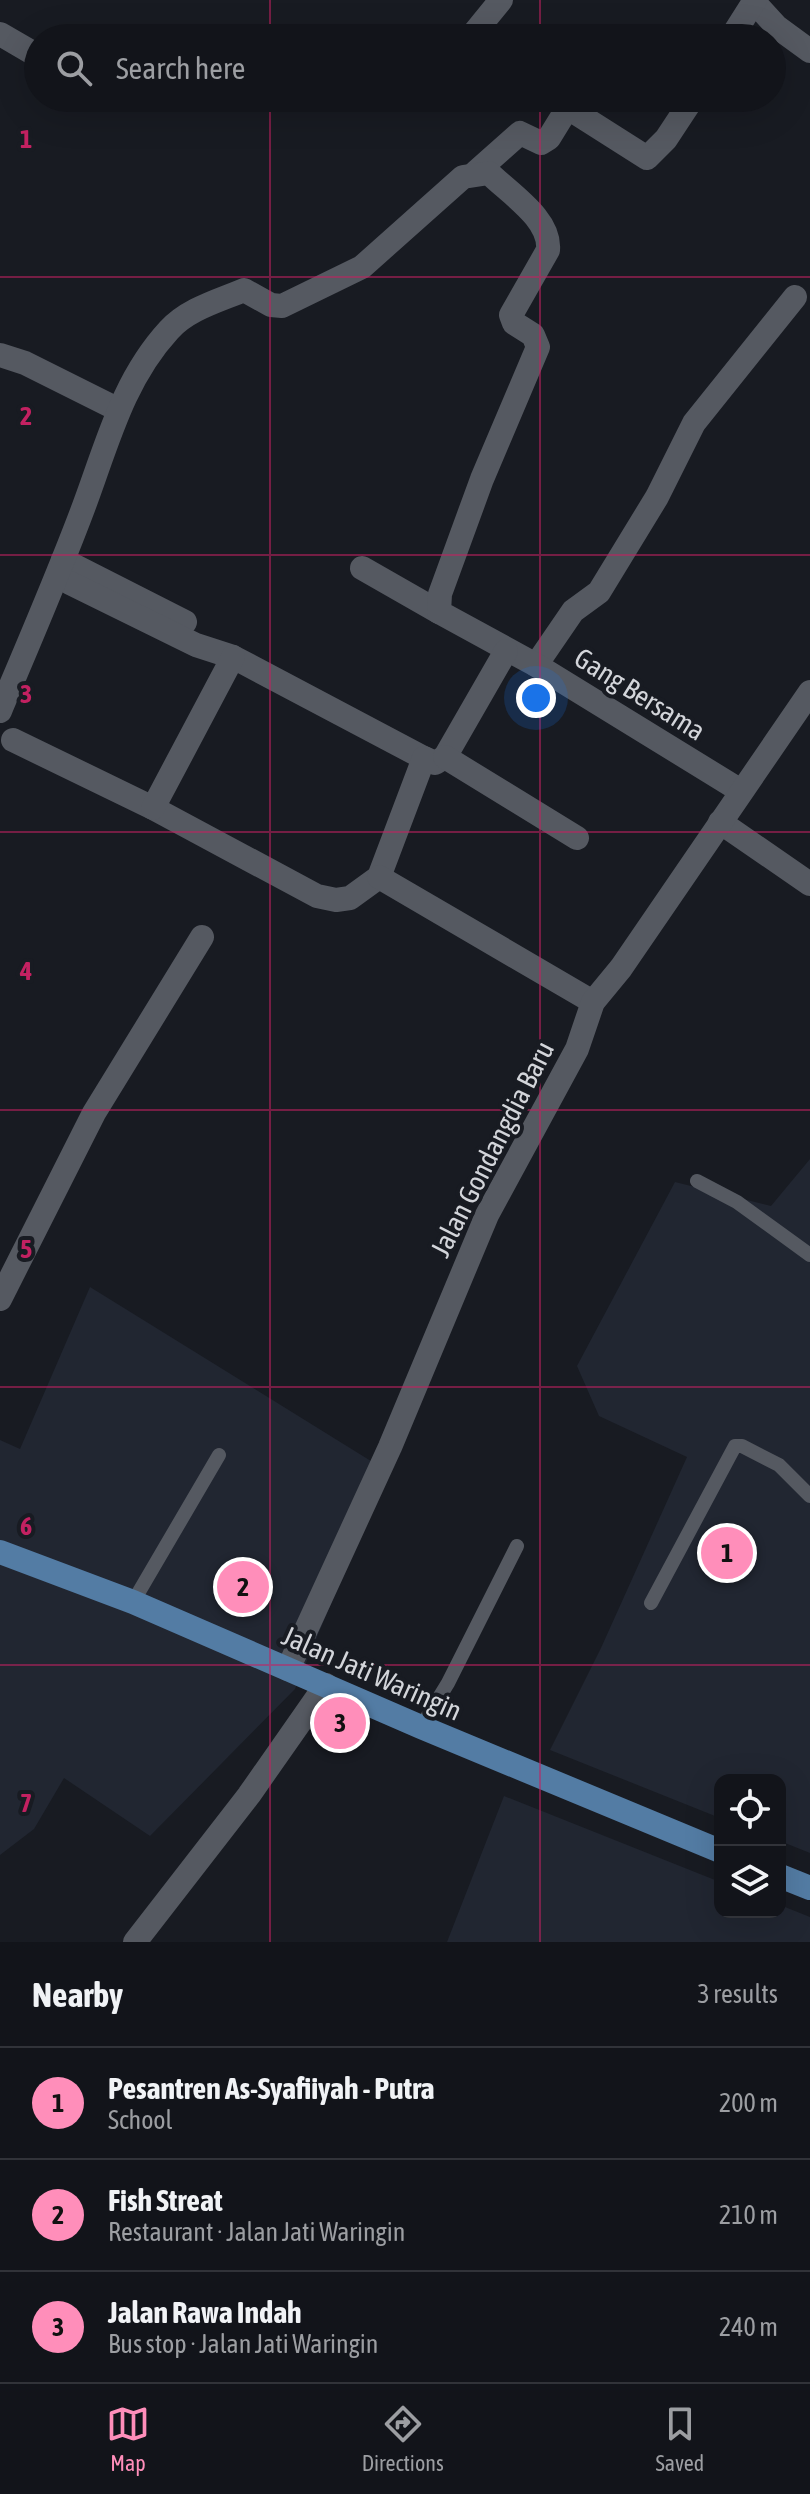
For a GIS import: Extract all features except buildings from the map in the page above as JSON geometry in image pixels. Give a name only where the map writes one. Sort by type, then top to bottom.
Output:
[{"type":"main road","name":"Jalan Jati Waringin","points":[[0,1552],[133,1602],[421,1727],[714,1849]]},
{"type":"main road","points":[[786,1878],[810,1888]]},
{"type":"street","points":[[481,24],[501,0]]},
{"type":"street","points":[[740,24],[754,1],[774,24]]},
{"type":"street","points":[[0,34],[24,48]]},
{"type":"street","points":[[786,34],[810,51]]},
{"type":"street","points":[[0,711],[66,572],[117,409],[149,354],[172,327],[194,311],[246,290],[271,305],[282,306],[362,267],[463,177],[476,172],[520,133],[541,143],[549,138],[565,112]]},
{"type":"street","points":[[575,112],[647,158],[666,139],[684,112]]},
{"type":"street","points":[[439,612],[440,594],[482,479],[538,347],[533,335],[514,323],[511,315],[548,250],[549,238],[544,226],[489,173],[476,172]]},
{"type":"street","points":[[536,665],[573,611],[599,592],[657,497],[694,423],[795,297]]},
{"type":"street","points":[[0,355],[25,363],[117,409]]},
{"type":"street","name":"Gang Bersama","points":[[362,568],[536,665],[741,791]]},
{"type":"street","points":[[66,572],[185,622]]},
{"type":"street","points":[[66,572],[196,645],[233,657],[434,757],[577,838]]},
{"type":"street","points":[[13,740],[153,808],[317,896],[336,900],[350,898],[379,877],[434,757],[506,651]]},
{"type":"street","points":[[153,808],[233,657]]},
{"type":"street","name":"Jalan Gondangdia Baru","points":[[288,1669],[390,1447],[487,1215],[577,1049],[593,1002],[621,968],[810,692]]},
{"type":"street","points":[[720,822],[810,884]]},
{"type":"street","points":[[379,877],[593,1002]]},
{"type":"street","points":[[0,1299],[94,1113],[202,937]]},
{"type":"street","points":[[135,1942],[249,1795],[326,1685]]},
{"type":"lane","points":[[697,1181],[737,1202],[810,1255]]},
{"type":"lane","points":[[651,1603],[735,1446],[742,1446],[779,1465],[810,1496]]},
{"type":"lane","points":[[133,1602],[219,1455]]},
{"type":"lane","points":[[421,1727],[448,1683],[517,1546]]},
{"type":"shaded area","points":[[810,1159],[810,1853],[786,1843],[786,1774],[714,1774],[714,1816],[550,1750],[601,1648],[687,1457],[599,1416],[577,1366],[675,1182],[771,1206]]},
{"type":"shaded area","points":[[90,1287],[387,1471],[295,1689],[150,1836],[64,1778],[34,1829],[0,1855],[0,1440],[20,1449]]},
{"type":"shaded area","points":[[504,1796],[714,1880],[714,1918],[786,1918],[786,1907],[810,1917],[810,1942],[447,1942]]},
{"type":"place","name":"Pesantren As-Syafiiyah - Putra","points":[[727,1553]]},
{"type":"place","name":"Fish Streat","points":[[243,1587]]},
{"type":"place","name":"Jalan Rawa Indah","points":[[340,1723]]}]
